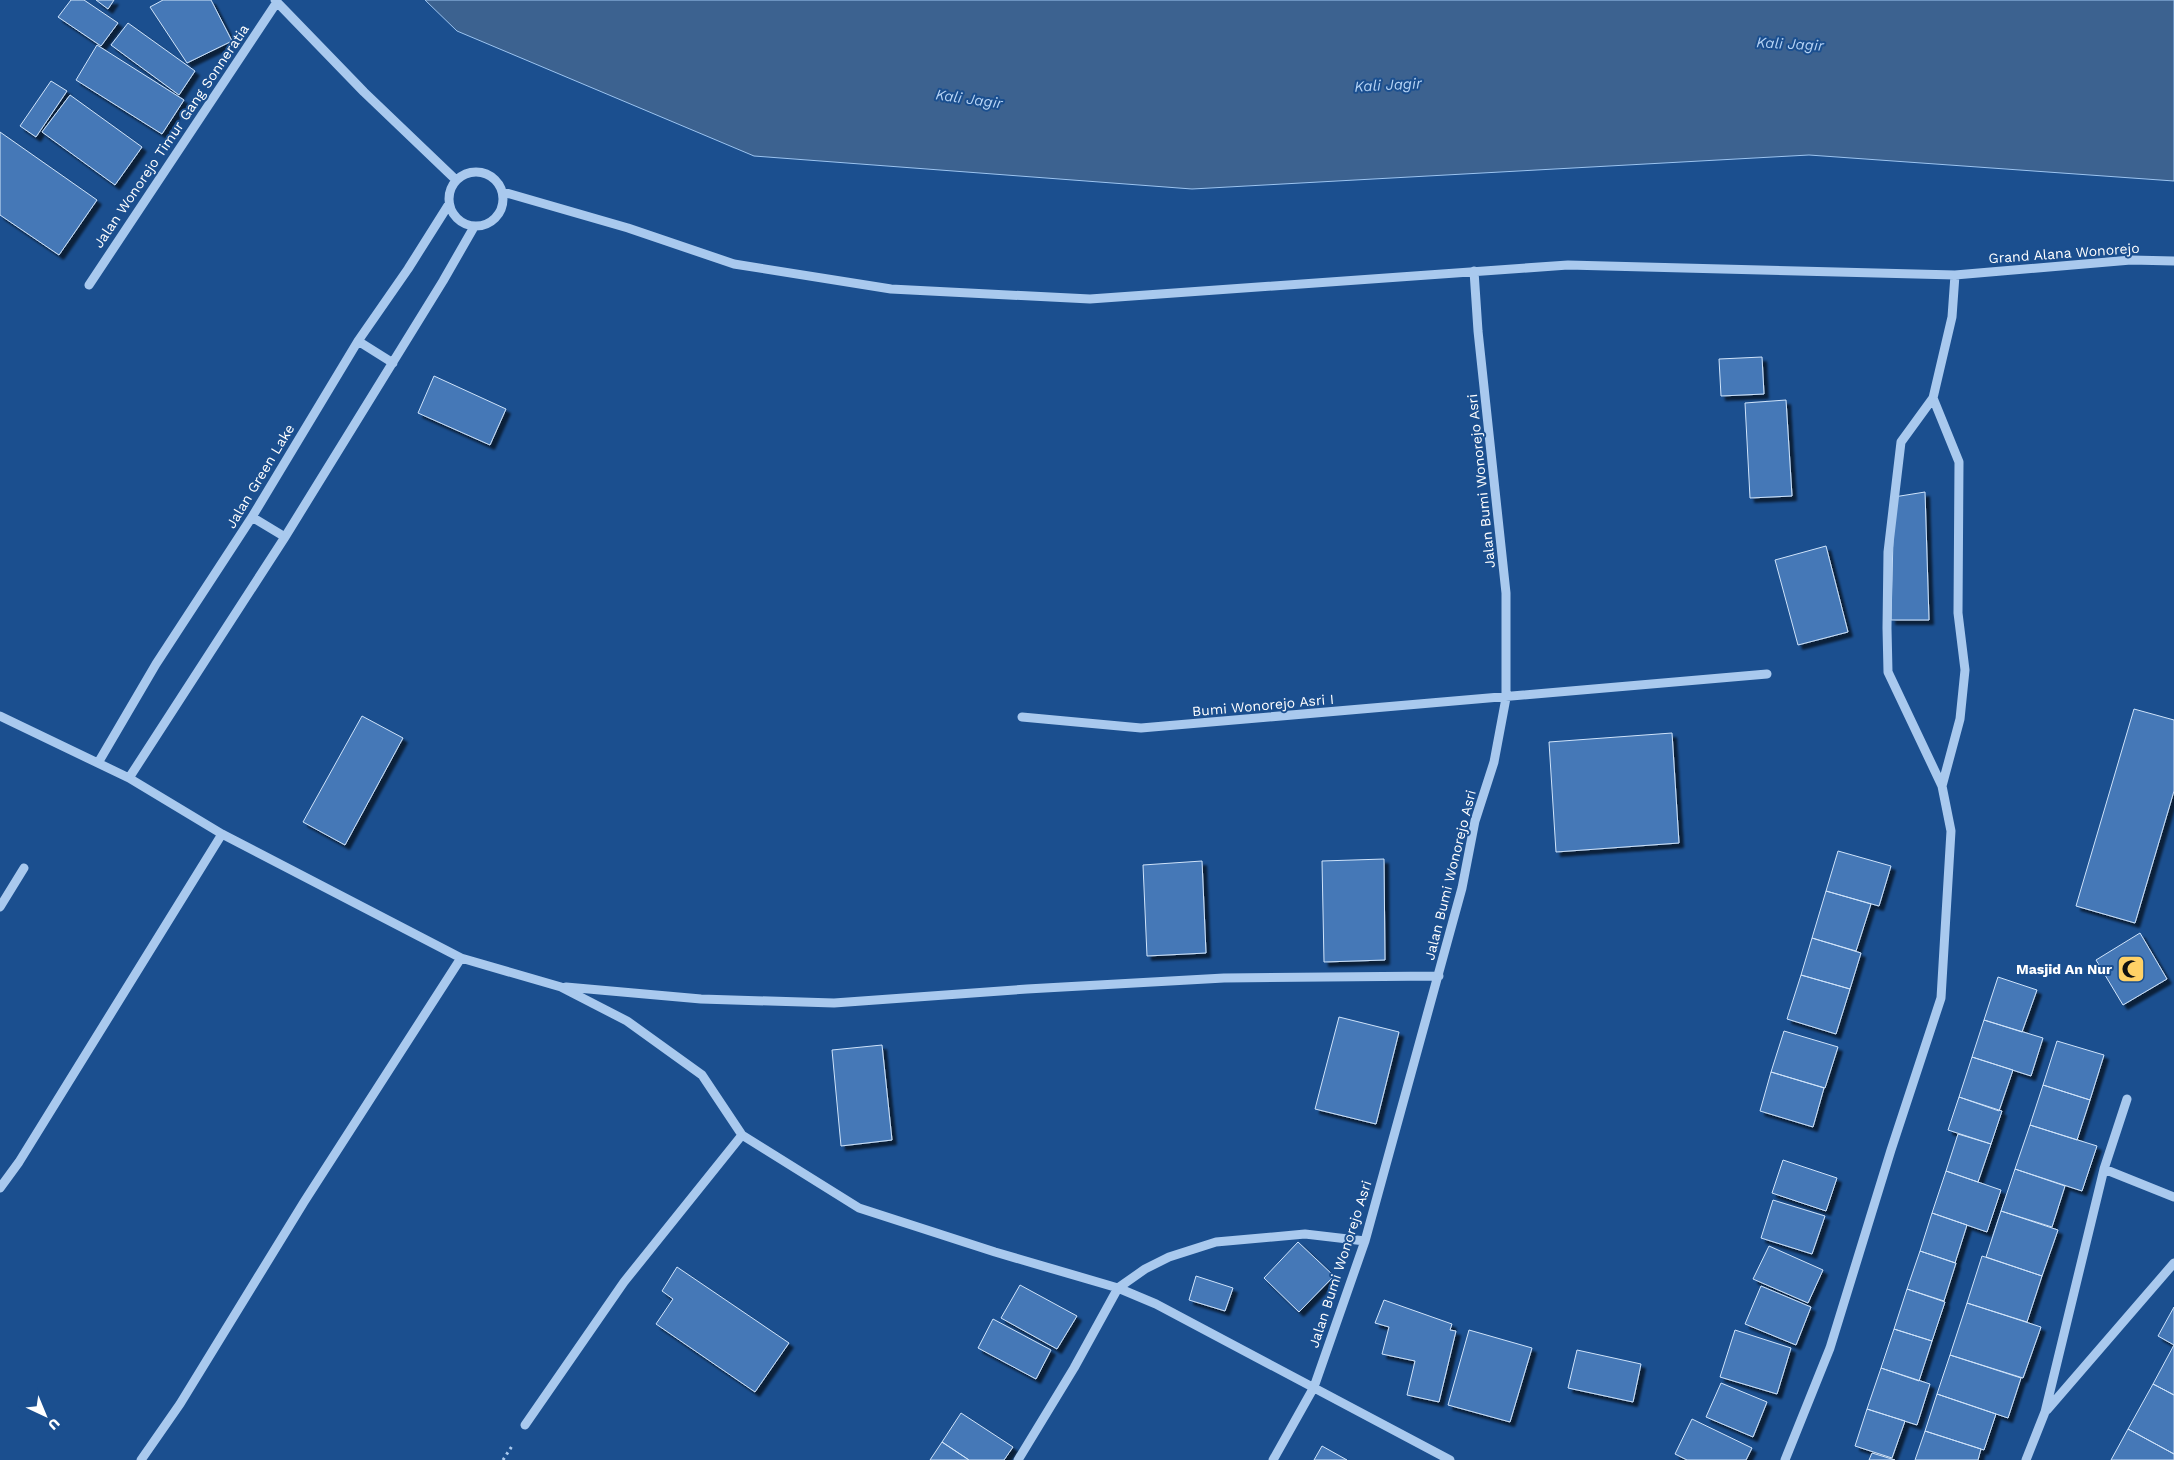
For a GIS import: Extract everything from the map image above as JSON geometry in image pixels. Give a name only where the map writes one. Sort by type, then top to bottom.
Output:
[{"type":"street","points":[[276,1],[364,92],[456,180]]},
{"type":"street","name":"Jalan Wonorejo Timur Gang Sonneratia","points":[[89,285],[276,1]]},
{"type":"street","points":[[466,174],[489,174],[498,182],[503,192],[504,200],[499,215],[487,225],[474,227],[457,220],[448,204],[450,192],[456,180],[466,174]]},
{"type":"street","name":"Grand Alana Wonorejo","points":[[503,192],[628,228],[734,264],[891,289],[1090,299],[1568,265],[1955,275],[2131,260],[2174,261]]},
{"type":"street","name":"Jalan Green Lake","points":[[98,763],[156,664],[252,517],[358,341],[408,269],[448,204]]},
{"type":"street","points":[[129,778],[285,537],[393,363],[474,227]]},
{"type":"street","name":"Jalan Bumi Wonorejo Asri","points":[[1273,1460],[1314,1387],[1364,1241],[1439,976],[1462,888],[1475,822],[1494,762],[1506,698],[1506,593],[1478,331],[1474,271]]},
{"type":"street","points":[[1785,1460],[1830,1348],[1891,1150],[1941,998],[1951,831],[1942,786],[1888,672],[1888,552],[1901,442],[1933,398],[1952,317],[1955,275]]},
{"type":"street","points":[[358,341],[393,363]]},
{"type":"street","points":[[1933,398],[1959,462],[1958,613],[1965,670],[1960,719],[1942,786]]},
{"type":"street","points":[[252,517],[285,537]]},
{"type":"street","name":"Bumi Wonorejo Asri I","points":[[1022,717],[1141,728],[1767,674]]},
{"type":"street","points":[[0,716],[129,778],[222,834],[460,958],[561,987],[702,999],[834,1003],[1026,988],[1224,978],[1439,976]]},
{"type":"street","points":[[0,1188],[19,1162],[222,834]]},
{"type":"street","points":[[0,907],[24,868]]},
{"type":"street","points":[[141,1460],[180,1404],[304,1202],[460,958]]},
{"type":"street","points":[[561,987],[627,1021],[702,1075],[742,1135],[859,1208],[995,1252],[1118,1288],[1156,1304],[1450,1460]]},
{"type":"street","points":[[2026,1460],[2045,1412],[2104,1169],[2127,1099]]},
{"type":"street","points":[[525,1425],[624,1282],[742,1135]]},
{"type":"street","points":[[2104,1169],[2174,1197]]},
{"type":"street","points":[[1018,1460],[1074,1368],[1118,1288],[1145,1269],[1169,1257],[1216,1242],[1305,1234],[1364,1241]]},
{"type":"street","points":[[2045,1412],[2174,1264]]},
{"type":"water","name":"Kali Jagir","points":[[425,0],[2174,0],[2174,181],[1809,155],[1192,189],[754,156],[457,31]]},
{"type":"building","points":[[71,0],[84,0],[118,23],[101,46],[58,17]]},
{"type":"building","points":[[96,0],[114,0],[108,9]]},
{"type":"building","points":[[163,0],[211,0],[232,41],[187,63],[150,7]]},
{"type":"building","points":[[128,23],[195,71],[179,95],[111,45]]},
{"type":"building","points":[[97,45],[184,100],[162,134],[76,80]]},
{"type":"building","points":[[51,81],[67,91],[36,137],[20,126]]},
{"type":"building","points":[[70,95],[142,147],[115,185],[42,132]]},
{"type":"building","points":[[0,132],[97,200],[59,255],[0,215]]},
{"type":"building","points":[[1762,357],[1764,394],[1721,396],[1719,359]]},
{"type":"building","points":[[434,376],[506,409],[490,445],[418,413]]},
{"type":"building","points":[[1786,400],[1792,496],[1750,498],[1745,403]]},
{"type":"building","points":[[1925,492],[1929,620],[1891,620],[1894,497]]},
{"type":"building","points":[[1826,546],[1848,632],[1798,645],[1775,560]]},
{"type":"building","points":[[2134,709],[2174,720],[2174,791],[2135,923],[2076,906]]},
{"type":"building","points":[[362,716],[403,738],[345,845],[303,822]]},
{"type":"building","points":[[1672,733],[1679,843],[1556,852],[1549,742]]},
{"type":"building","points":[[1838,851],[1891,866],[1879,906],[1826,891]]},
{"type":"building","points":[[1384,859],[1385,960],[1324,962],[1322,861]]},
{"type":"building","points":[[1202,861],[1206,953],[1147,956],[1143,865]]},
{"type":"building","points":[[1826,891],[1871,904],[1856,951],[1812,938]]},
{"type":"building","name":"Masjid An Nur","points":[[2140,933],[2167,979],[2123,1005],[2096,960]]},
{"type":"building","points":[[1812,938],[1861,953],[1850,989],[1801,975]]},
{"type":"building","points":[[1801,975],[1850,989],[1836,1034],[1787,1019]]},
{"type":"building","points":[[1998,977],[2037,990],[2022,1032],[1984,1020]]},
{"type":"building","points":[[1339,1017],[1399,1032],[1376,1124],[1315,1109]]},
{"type":"building","points":[[1984,1020],[2043,1038],[2031,1076],[1972,1057]]},
{"type":"building","points":[[1784,1031],[1838,1047],[1825,1088],[1771,1072]]},
{"type":"building","points":[[2057,1041],[2104,1055],[2090,1100],[2043,1085]]},
{"type":"building","points":[[882,1045],[892,1140],[841,1146],[832,1050]]},
{"type":"building","points":[[1972,1057],[2013,1070],[1999,1111],[1959,1097]]},
{"type":"building","points":[[1771,1072],[1824,1088],[1813,1127],[1760,1111]]},
{"type":"building","points":[[2043,1085],[2090,1100],[2077,1140],[2030,1125]]},
{"type":"building","points":[[1959,1097],[2002,1111],[1991,1144],[1948,1130]]},
{"type":"building","points":[[2030,1125],[2097,1146],[2082,1191],[2015,1169]]},
{"type":"building","points":[[1958,1134],[1991,1144],[1978,1182],[1946,1171]]},
{"type":"building","points":[[1783,1160],[1837,1178],[1826,1211],[1772,1193]]},
{"type":"building","points":[[2015,1169],[2065,1186],[2052,1227],[2001,1211]]},
{"type":"building","points":[[1946,1171],[2001,1190],[1987,1232],[1932,1213]]},
{"type":"building","points":[[1773,1200],[1825,1216],[1812,1254],[1761,1238]]},
{"type":"building","points":[[2001,1211],[2058,1230],[2042,1276],[1986,1257]]},
{"type":"building","points":[[1932,1213],[1967,1225],[1955,1263],[1920,1251]]},
{"type":"building","points":[[1298,1242],[1334,1276],[1299,1312],[1264,1278]]},
{"type":"building","points":[[1769,1246],[1823,1270],[1808,1303],[1753,1279]]},
{"type":"building","points":[[1920,1251],[1956,1263],[1944,1301],[1907,1289]]},
{"type":"building","points":[[1982,1256],[2042,1276],[2027,1322],[1967,1303]]},
{"type":"building","points":[[677,1267],[789,1343],[755,1392],[656,1324],[673,1299],[662,1291]]},
{"type":"building","points":[[1196,1276],[1233,1288],[1225,1311],[1189,1300]]},
{"type":"building","points":[[1020,1285],[1077,1316],[1057,1349],[1001,1318]]},
{"type":"building","points":[[1761,1286],[1811,1307],[1796,1345],[1745,1324]]},
{"type":"building","points":[[1907,1289],[1945,1302],[1932,1341],[1894,1329]]},
{"type":"building","points":[[1384,1300],[1452,1324],[1450,1330],[1456,1331],[1439,1402],[1407,1395],[1415,1361],[1382,1354],[1389,1327],[1375,1323]]},
{"type":"building","points":[[1967,1303],[2041,1327],[2023,1378],[1950,1355]]},
{"type":"building","points":[[2174,1307],[2174,1345],[2158,1336]]},
{"type":"building","points":[[993,1319],[1051,1350],[1036,1379],[978,1348]]},
{"type":"building","points":[[1894,1329],[1932,1341],[1919,1381],[1881,1368]]},
{"type":"building","points":[[1469,1330],[1532,1348],[1510,1422],[1448,1405]]},
{"type":"building","points":[[1735,1330],[1791,1348],[1777,1394],[1720,1377]]},
{"type":"building","points":[[2174,1345],[2174,1395],[2153,1384]]},
{"type":"building","points":[[1577,1350],[1641,1364],[1633,1402],[1568,1388]]},
{"type":"building","points":[[1950,1355],[2021,1378],[2008,1418],[1937,1394]]},
{"type":"building","points":[[1881,1368],[1930,1384],[1917,1425],[1867,1409]]},
{"type":"building","points":[[1721,1383],[1767,1402],[1753,1437],[1706,1417]]},
{"type":"building","points":[[2153,1384],[2174,1395],[2174,1454],[2128,1429]]},
{"type":"building","points":[[1937,1394],[1996,1414],[1984,1450],[1925,1431]]},
{"type":"building","points":[[1867,1409],[1905,1421],[1892,1458],[1855,1446]]},
{"type":"building","points":[[961,1413],[1013,1447],[1004,1460],[969,1460],[942,1442]]},
{"type":"building","points":[[1692,1419],[1752,1448],[1746,1460],[1687,1460],[1675,1454]]},
{"type":"building","points":[[2128,1429],[2174,1454],[2174,1460],[2111,1460]]},
{"type":"building","points":[[1925,1431],[1981,1449],[1978,1460],[1915,1460]]},
{"type":"building","points":[[942,1442],[969,1460],[930,1460]]},
{"type":"building","points":[[1322,1446],[1347,1460],[1314,1460]]},
{"type":"building","points":[[1872,1453],[1895,1460],[1869,1460]]},
{"type":"place","name":"Masjid An Nur","points":[[2131,969]]}]
